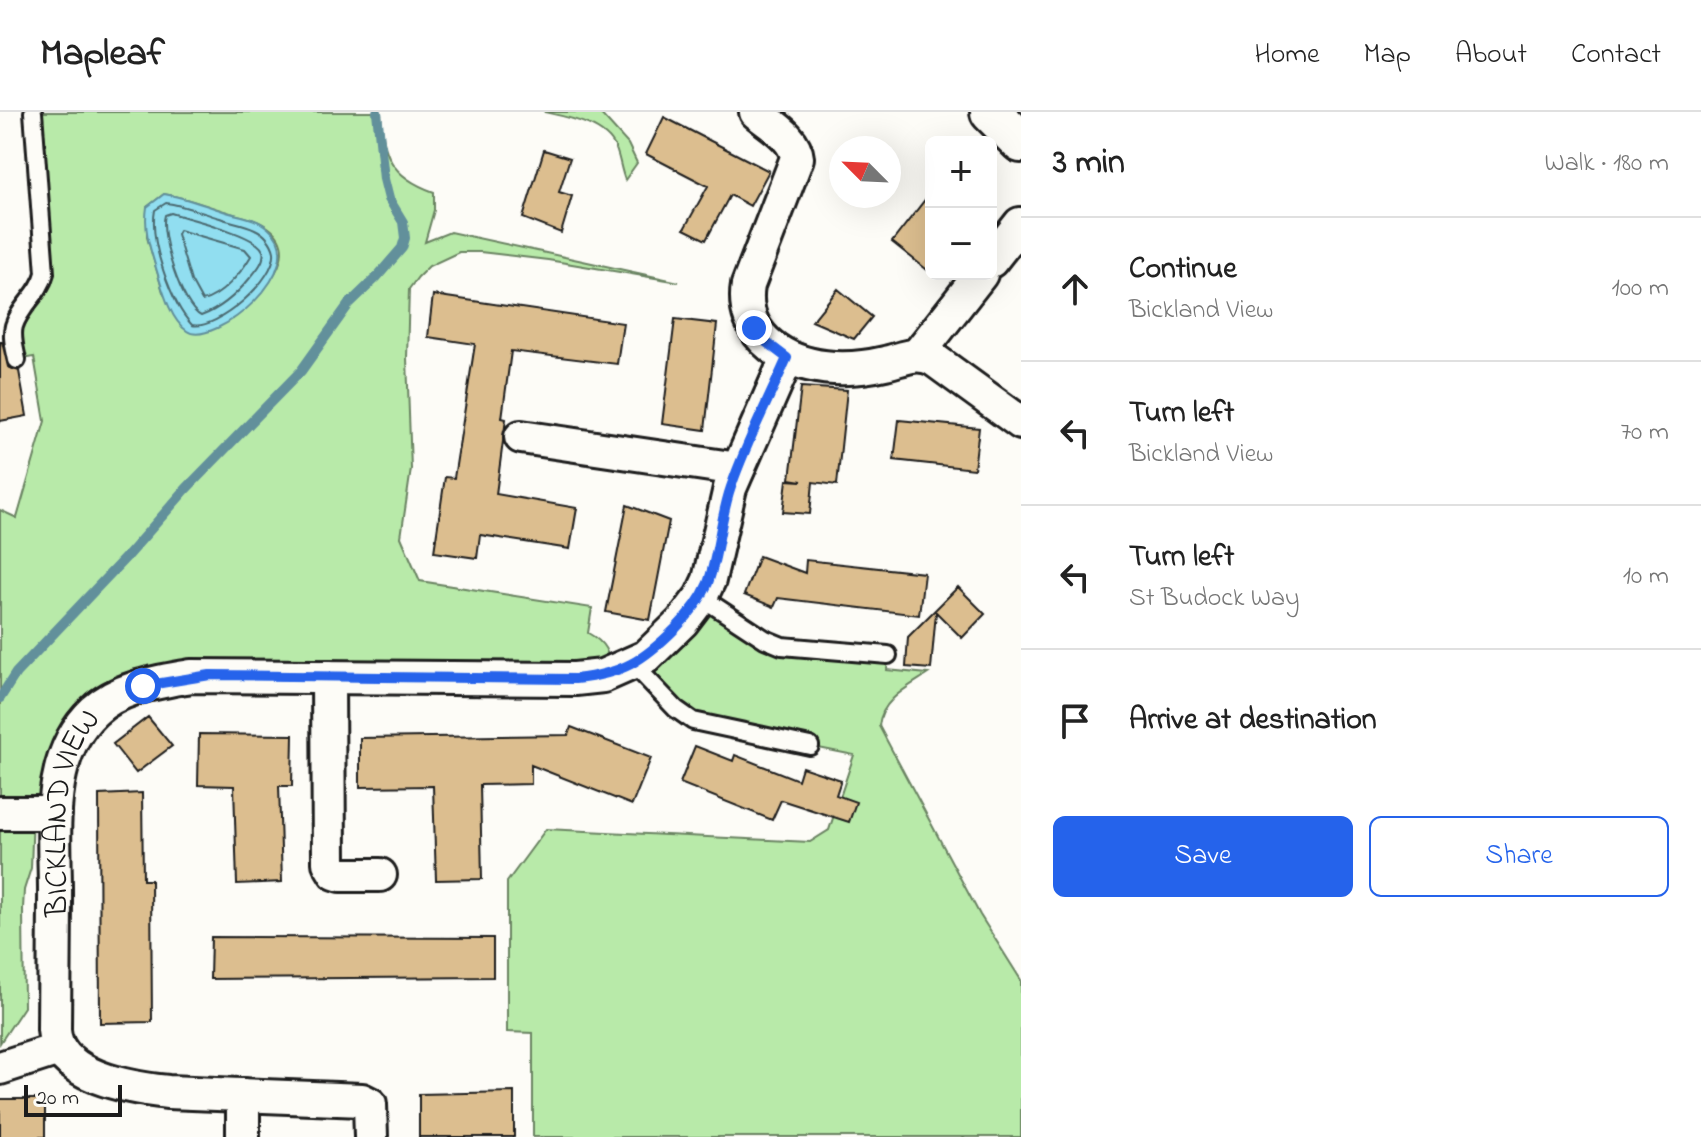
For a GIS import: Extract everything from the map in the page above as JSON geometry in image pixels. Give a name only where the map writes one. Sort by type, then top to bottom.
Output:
[{"type":"street","points":[[756,112],[790,141],[796,149],[797,158],[754,265],[746,296],[754,328],[762,339],[787,358],[805,363],[845,369],[884,364],[919,353],[976,280]]},
{"type":"street","points":[[991,112],[1021,142]]},
{"type":"street","points":[[997,253],[1020,224]]},
{"type":"street","points":[[919,353],[933,359],[1021,423]]},
{"type":"street","name":"BICKLAND VIEW","points":[[59,1049],[54,1030],[55,813],[59,779],[73,738],[85,720],[108,700],[143,686],[191,676],[575,679],[603,676],[633,664],[661,644],[701,597],[709,580],[723,511],[738,469],[787,358]]},
{"type":"street","points":[[521,437],[738,469]]},
{"type":"street","points":[[328,677],[329,863],[335,873],[341,875],[380,875]]},
{"type":"street","points":[[0,813],[55,813]]},
{"type":"street","points":[[0,1068],[59,1049],[82,1069],[123,1085],[168,1092],[320,1096],[367,1101],[370,1104],[371,1137]]},
{"type":"street","points":[[243,1095],[243,1137]]},
{"type":"lane","points":[[17,360],[14,326],[40,288],[45,273],[33,112]]},
{"type":"lane","points":[[701,597],[765,639],[782,646],[888,655]]},
{"type":"lane","points":[[633,664],[676,709],[693,721],[810,746]]},
{"type":"green space","points":[[33,112],[381,112],[384,141],[392,162],[407,179],[434,192],[434,210],[425,242],[450,232],[679,282],[548,260],[459,252],[429,266],[409,289],[407,358],[411,469],[401,537],[420,581],[592,608],[588,633],[606,649],[611,673],[307,676],[107,699],[54,812],[0,812],[0,510],[17,518],[45,421],[34,357],[17,360],[13,337],[40,288]],"holes":[[[164,194],[259,222],[274,233],[281,245],[276,272],[233,319],[163,292],[147,237],[147,207]]]},
{"type":"green space","points":[[544,112],[599,112],[628,144],[637,163],[625,180],[616,149],[604,133],[585,123]]},
{"type":"green space","points":[[701,597],[765,639],[888,655],[887,670],[928,674],[890,702],[879,726],[980,915],[1021,980],[1021,1137],[533,1137],[533,1033],[507,1032],[507,882],[546,829],[810,842],[829,830],[854,755],[703,725],[633,664]]},
{"type":"green space","points":[[0,813],[33,813],[31,868],[24,890],[23,909],[24,1007],[0,1043]]},
{"type":"water","points":[[164,194],[258,221],[268,228],[279,244],[279,263],[270,282],[255,301],[217,328],[200,333],[187,331],[177,321],[166,300],[146,225],[147,207]]},
{"type":"building","points":[[664,117],[769,171],[750,206],[730,195],[706,240],[684,229],[708,186],[646,154]]},
{"type":"building","points":[[544,150],[570,158],[559,192],[572,196],[561,233],[523,218]]},
{"type":"building","points":[[925,200],[925,268],[892,242]]},
{"type":"building","points":[[838,289],[872,317],[854,339],[812,321]]},
{"type":"building","points":[[433,295],[623,323],[617,364],[511,351],[496,494],[577,508],[570,549],[480,535],[477,558],[434,552],[445,477],[454,478],[475,344],[428,337]]},
{"type":"building","points":[[675,319],[717,324],[705,430],[662,424]]},
{"type":"building","points":[[0,342],[8,367],[19,371],[27,416],[0,421]]},
{"type":"building","points":[[801,387],[847,390],[837,485],[813,482],[810,514],[783,512],[787,480],[802,481],[790,479]]},
{"type":"building","points":[[899,420],[979,428],[974,469],[894,460]]},
{"type":"building","points":[[627,505],[669,521],[650,620],[606,612]]},
{"type":"building","points":[[759,556],[805,573],[806,560],[924,573],[919,615],[778,598],[774,607],[744,595]]},
{"type":"building","points":[[958,587],[985,614],[962,638],[936,612],[931,669],[906,667],[908,637]]},
{"type":"building","points":[[148,717],[172,746],[136,773],[113,744]]},
{"type":"building","points":[[571,727],[651,758],[632,805],[531,765],[531,784],[480,785],[482,879],[436,880],[433,786],[360,787],[360,738],[568,735]]},
{"type":"building","points":[[199,734],[293,735],[292,786],[279,786],[282,882],[237,884],[234,786],[198,785]]},
{"type":"building","points":[[695,746],[733,761],[735,755],[798,780],[802,767],[841,780],[836,795],[856,802],[849,822],[781,800],[772,820],[680,783]]},
{"type":"building","points":[[142,793],[143,880],[151,880],[152,1022],[100,1023],[99,795]]},
{"type":"building","points":[[211,937],[493,938],[493,977],[210,979]]},
{"type":"building","points":[[514,1092],[514,1137],[419,1137],[419,1094]]},
{"type":"building","points":[[0,1099],[45,1099],[45,1137],[0,1137]]},
{"type":"waterway","points":[[0,698],[16,673],[186,489],[301,371],[349,304],[402,248],[405,238],[403,222],[389,199],[384,179],[377,112]]},
{"type":"route","points":[[143,686],[210,675],[575,679],[603,676],[646,657],[682,622],[701,597],[709,580],[730,488],[787,358],[762,339],[754,328]]}]
